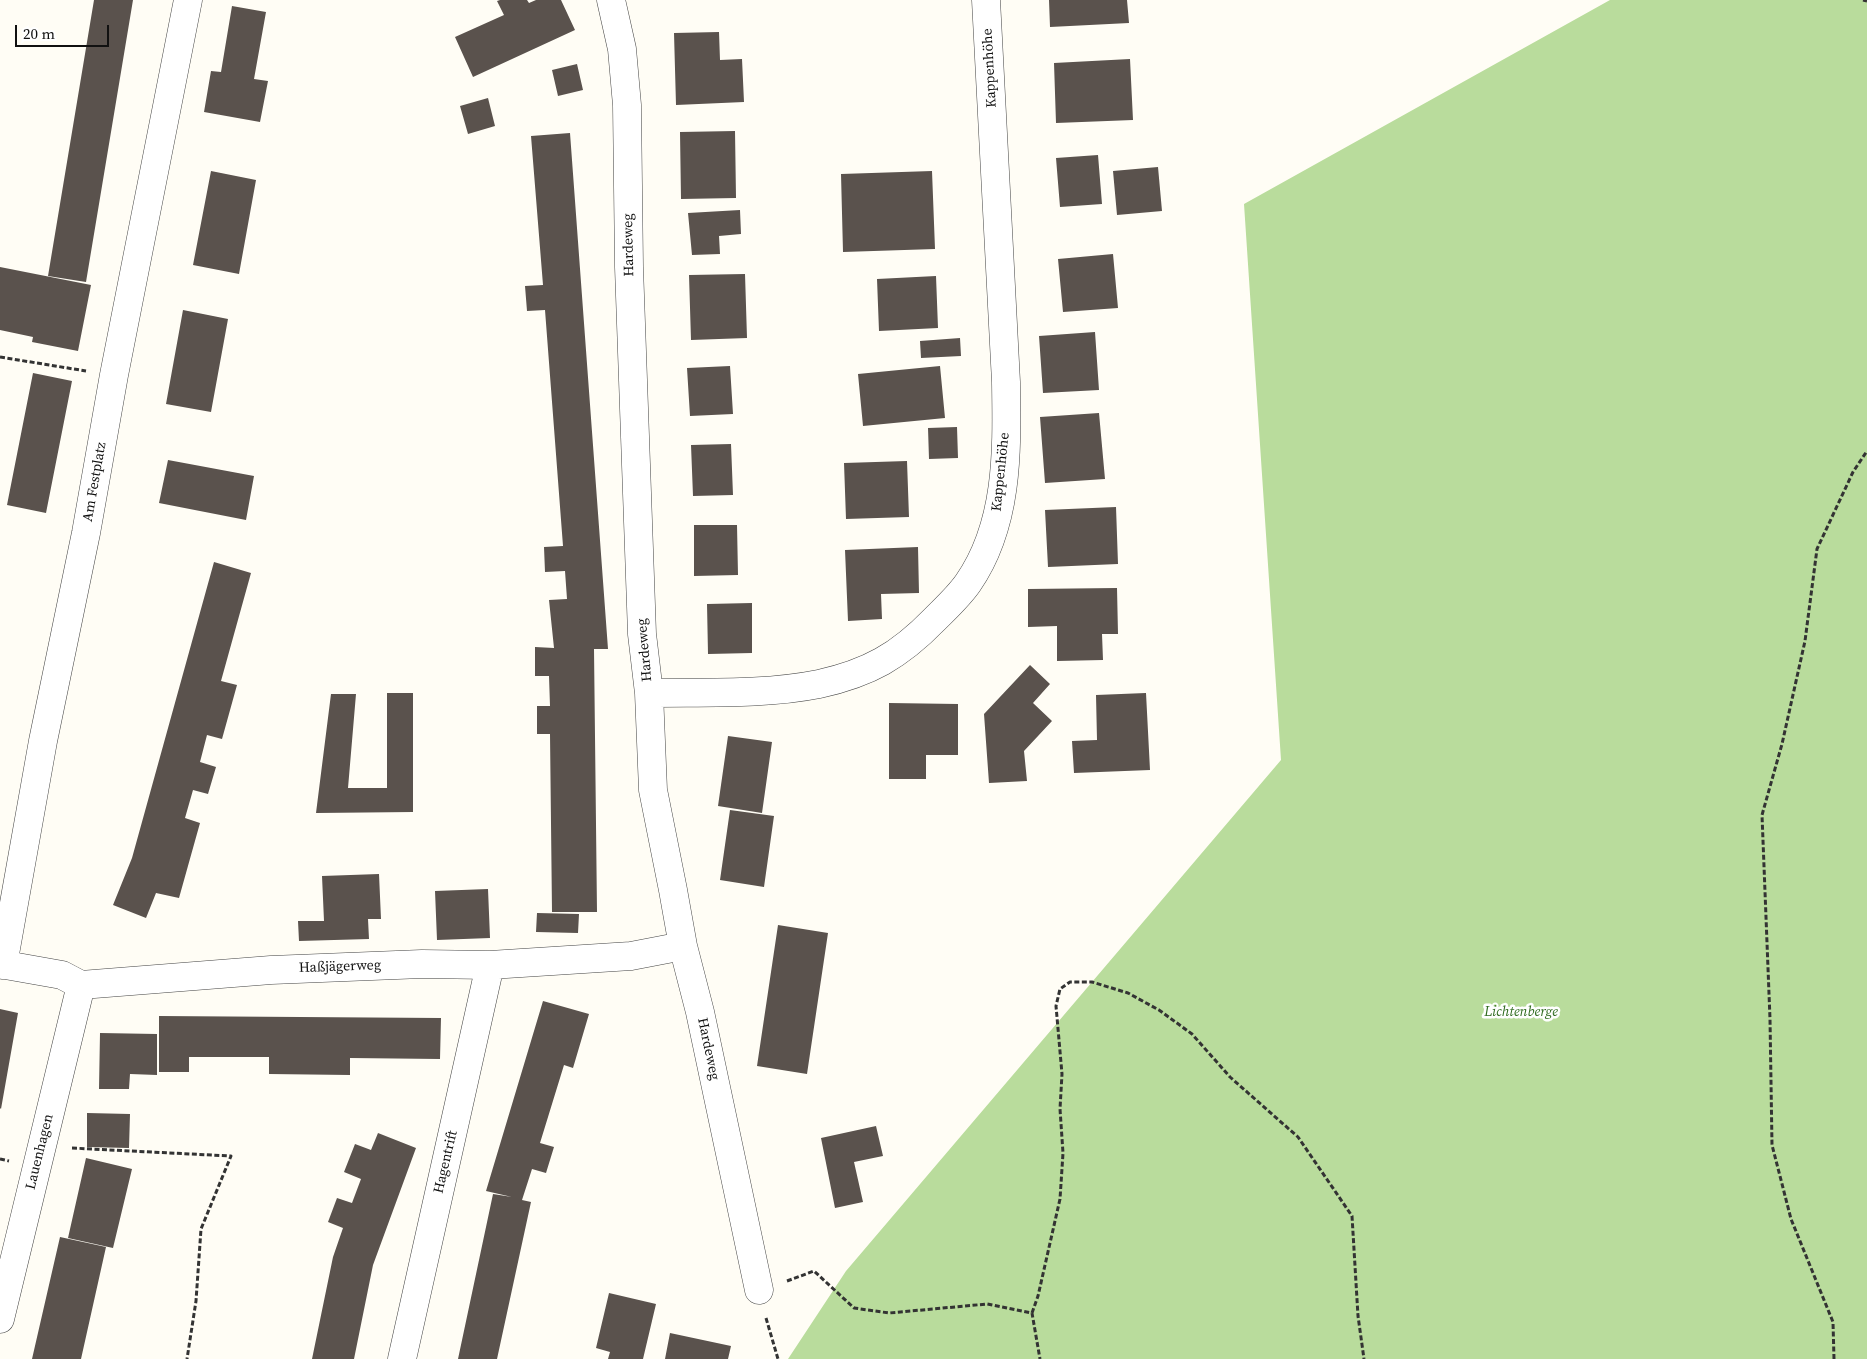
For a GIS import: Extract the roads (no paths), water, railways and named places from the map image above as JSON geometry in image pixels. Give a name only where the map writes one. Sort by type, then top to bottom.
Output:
[{"type":"street","name":"Am Festplatz","points":[[1,965],[42,741],[86,533],[114,375],[188,0]]},
{"type":"street","name":"Hardeweg","points":[[611,0],[622,49],[627,105],[629,267],[642,634],[649,693],[653,790],[674,890],[683,946],[700,1012],[759,1290]]},
{"type":"street","name":"Kappenhöhe","points":[[649,693],[790,688],[819,683],[870,668],[892,657],[937,618],[968,583],[989,544],[998,513],[1002,489],[1006,423],[1006,374],[986,0]]},
{"type":"street","name":"Haßjägerweg","points":[[80,985],[272,970],[422,964],[490,964],[631,956],[683,946]]},
{"type":"street","name":"Hagentrift","points":[[402,1359],[490,964]]},
{"type":"street","points":[[1,965],[62,975],[80,985]]},
{"type":"street","name":"Lauenhagen","points":[[0,1319],[80,985]]},
{"type":"park label","name":"Lichtenberge","points":[[1521,1012]]}]
